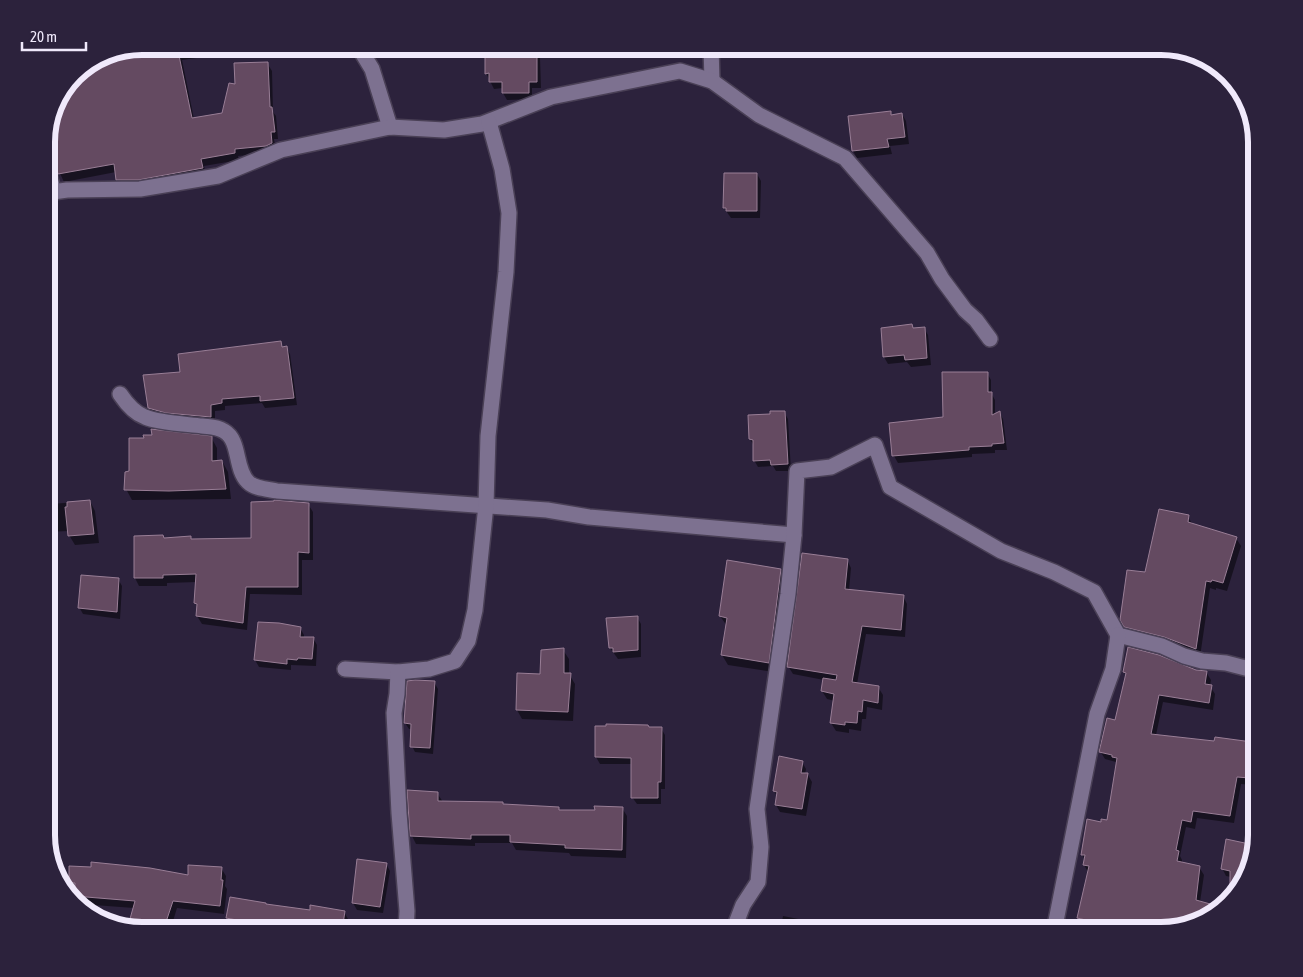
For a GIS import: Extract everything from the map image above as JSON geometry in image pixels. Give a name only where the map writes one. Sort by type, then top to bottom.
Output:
[{"type":"street","points":[[363,55],[372,69],[390,127]]},
{"type":"street","points":[[711,55],[712,81]]},
{"type":"street","points":[[55,192],[67,190],[140,189],[218,176],[281,150],[390,127],[444,130],[488,122],[550,97],[680,71],[712,81],[759,115],[845,158],[927,253],[942,279],[990,339]]},
{"type":"street","points":[[345,669],[398,672],[429,669],[455,661],[468,641],[475,610],[486,505],[488,436],[506,272],[509,213],[502,169],[488,122]]},
{"type":"street","points":[[120,394],[129,406],[144,417],[217,427],[228,433],[233,442],[241,469],[248,481],[258,487],[277,491],[547,510],[589,517],[794,535]]},
{"type":"street","points":[[737,922],[743,905],[758,882],[761,846],[757,809],[788,594],[794,535],[797,471],[831,467],[875,445],[890,487],[1001,551],[1054,572],[1094,592],[1118,635],[1113,669],[1097,714],[1056,922]]},
{"type":"street","points":[[1118,635],[1162,646],[1184,656],[1202,661],[1226,663],[1248,669]]},
{"type":"street","points":[[398,672],[394,713],[406,922]]},
{"type":"building","points":[[142,55],[179,55],[192,118],[222,113],[229,83],[235,84],[234,63],[268,62],[270,107],[272,107],[275,132],[271,132],[272,143],[266,146],[235,149],[235,153],[201,159],[203,168],[138,180],[116,180],[114,164],[58,174],[55,162],[55,136],[62,109],[80,80],[109,62],[125,57]]},
{"type":"building","points":[[485,55],[537,55],[537,82],[529,82],[529,93],[502,93],[502,82],[489,82],[489,73],[485,74]]},
{"type":"building","points":[[891,111],[891,115],[902,113],[905,137],[887,139],[889,147],[852,151],[848,116]]},
{"type":"building","points":[[724,173],[757,173],[757,211],[726,211],[726,208],[723,208]]},
{"type":"building","points":[[912,324],[913,328],[925,327],[927,358],[905,360],[904,355],[883,357],[881,328]]},
{"type":"building","points":[[281,341],[282,347],[287,346],[294,398],[260,401],[260,396],[222,399],[222,403],[211,405],[211,417],[166,413],[148,408],[143,375],[180,372],[178,354]]},
{"type":"building","points":[[942,372],[988,372],[988,392],[992,392],[992,415],[1000,411],[1004,443],[992,444],[992,446],[969,447],[969,450],[892,456],[889,423],[943,417]]},
{"type":"building","points":[[770,411],[785,411],[788,464],[771,465],[770,460],[753,461],[753,440],[749,439],[748,415],[770,414]]},
{"type":"building","points":[[151,429],[212,436],[212,461],[222,460],[226,489],[124,490],[125,472],[129,471],[129,438],[144,438],[143,435],[152,435]]},
{"type":"building","points":[[90,500],[94,534],[68,536],[65,507],[67,507],[67,502]]},
{"type":"building","points":[[274,500],[309,503],[309,553],[298,552],[298,587],[246,587],[243,623],[196,616],[197,604],[194,603],[196,574],[163,575],[163,578],[134,578],[134,536],[163,535],[164,538],[191,536],[191,539],[251,538],[251,502]]},
{"type":"building","points":[[1159,509],[1189,515],[1188,522],[1237,537],[1223,583],[1212,580],[1211,582],[1206,581],[1196,649],[1164,637],[1124,627],[1120,620],[1127,570],[1145,572]]},
{"type":"building","points":[[802,553],[848,559],[845,589],[904,595],[901,630],[862,626],[852,682],[879,686],[878,703],[863,700],[862,712],[858,711],[857,723],[845,722],[845,725],[830,723],[834,694],[821,691],[823,678],[836,680],[837,675],[787,667]]},
{"type":"building","points":[[727,560],[781,569],[769,663],[721,655],[727,618],[719,616]]},
{"type":"building","points":[[81,575],[119,578],[117,612],[78,608]]},
{"type":"building","points":[[638,616],[638,650],[613,652],[613,648],[609,648],[606,618]]},
{"type":"building","points":[[258,622],[301,627],[300,637],[314,637],[312,659],[287,659],[287,664],[254,660]]},
{"type":"building","points":[[1128,647],[1159,655],[1196,670],[1207,671],[1205,684],[1212,685],[1209,703],[1159,695],[1151,734],[1214,741],[1215,737],[1248,741],[1248,778],[1237,777],[1230,816],[1193,811],[1191,822],[1182,820],[1176,850],[1179,851],[1177,861],[1200,866],[1196,900],[1213,905],[1200,913],[1178,920],[1161,922],[1095,922],[1077,918],[1089,866],[1083,865],[1085,855],[1081,855],[1087,819],[1101,822],[1101,819],[1107,820],[1117,758],[1099,752],[1107,718],[1115,720],[1126,673],[1123,672]]},
{"type":"building","points":[[564,648],[564,673],[571,673],[568,712],[516,710],[517,673],[540,674],[541,650]]},
{"type":"building","points":[[407,681],[435,681],[430,748],[410,747],[411,724],[404,723]]},
{"type":"building","points":[[606,724],[662,727],[661,782],[658,782],[658,798],[631,798],[631,758],[595,757],[595,726],[606,726]]},
{"type":"building","points":[[779,756],[803,761],[801,773],[808,773],[802,809],[775,805],[777,792],[773,791]]},
{"type":"building","points":[[407,790],[438,792],[438,801],[503,802],[503,804],[559,807],[559,810],[595,810],[594,806],[623,807],[622,850],[565,848],[565,845],[510,842],[510,835],[471,835],[471,839],[410,836]]},
{"type":"building","points":[[1226,839],[1247,844],[1239,874],[1230,888],[1230,871],[1221,869]]},
{"type":"building","points":[[357,859],[387,863],[380,907],[352,903]]},
{"type":"building","points":[[91,862],[150,868],[188,875],[188,865],[222,867],[221,880],[223,880],[220,906],[173,901],[166,922],[129,921],[135,901],[80,896],[74,890],[75,883],[69,882],[69,866],[91,867]]},
{"type":"building","points":[[230,897],[310,910],[310,905],[345,911],[343,922],[248,922],[226,918]]}]
